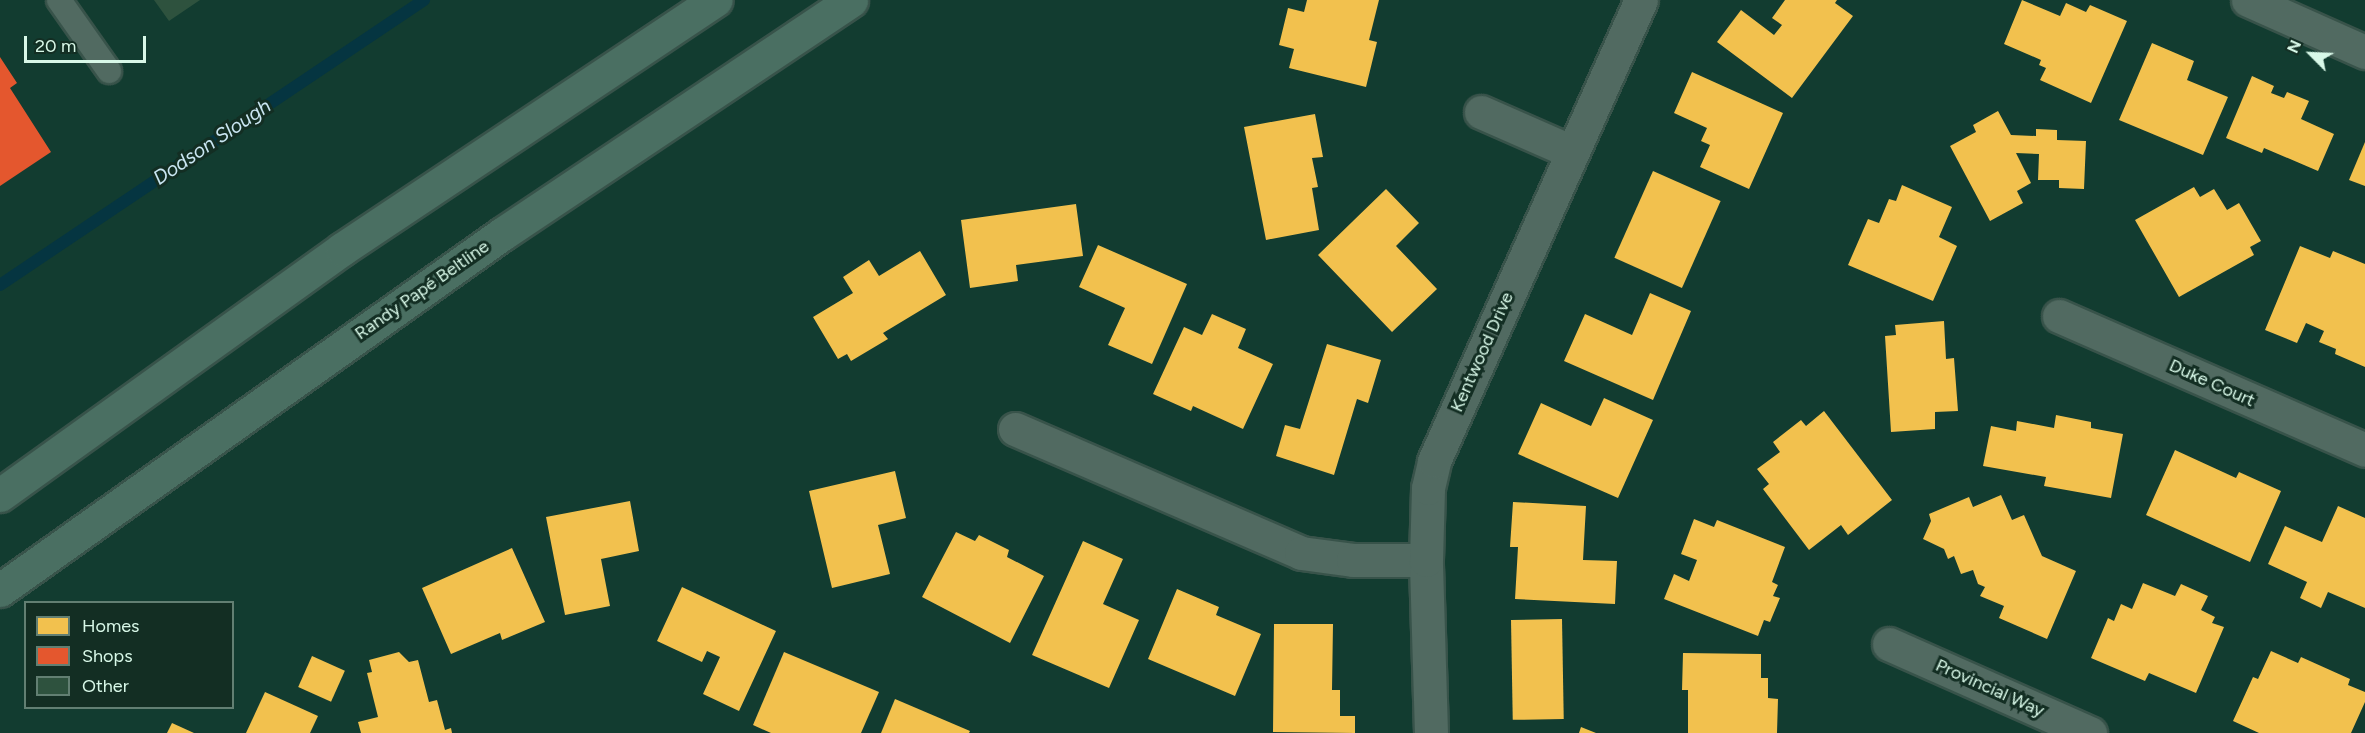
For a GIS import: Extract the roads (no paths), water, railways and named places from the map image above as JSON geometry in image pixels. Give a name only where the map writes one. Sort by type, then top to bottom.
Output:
[{"type":"highway","points":[[0,495],[342,249],[716,0]]},
{"type":"highway","name":"Randy Papé Beltline","points":[[0,590],[502,234],[851,0]]},
{"type":"street","name":"Kentwood Drive","points":[[1431,733],[1426,560],[1428,488],[1434,461],[1570,151],[1641,0]]},
{"type":"street","points":[[2248,0],[2365,52]]},
{"type":"street","points":[[1481,112],[1570,151]]},
{"type":"street","name":"Duke Court","points":[[2059,316],[2365,450]]},
{"type":"street","points":[[1015,429],[1301,553],[1353,560],[1426,560]]},
{"type":"street","name":"Provincial Way","points":[[1889,644],[2090,733]]},
{"type":"lane","points":[[59,0],[109,71]]},
{"type":"waterway","name":"Dodson Slough","points":[[0,285],[424,0]]}]
